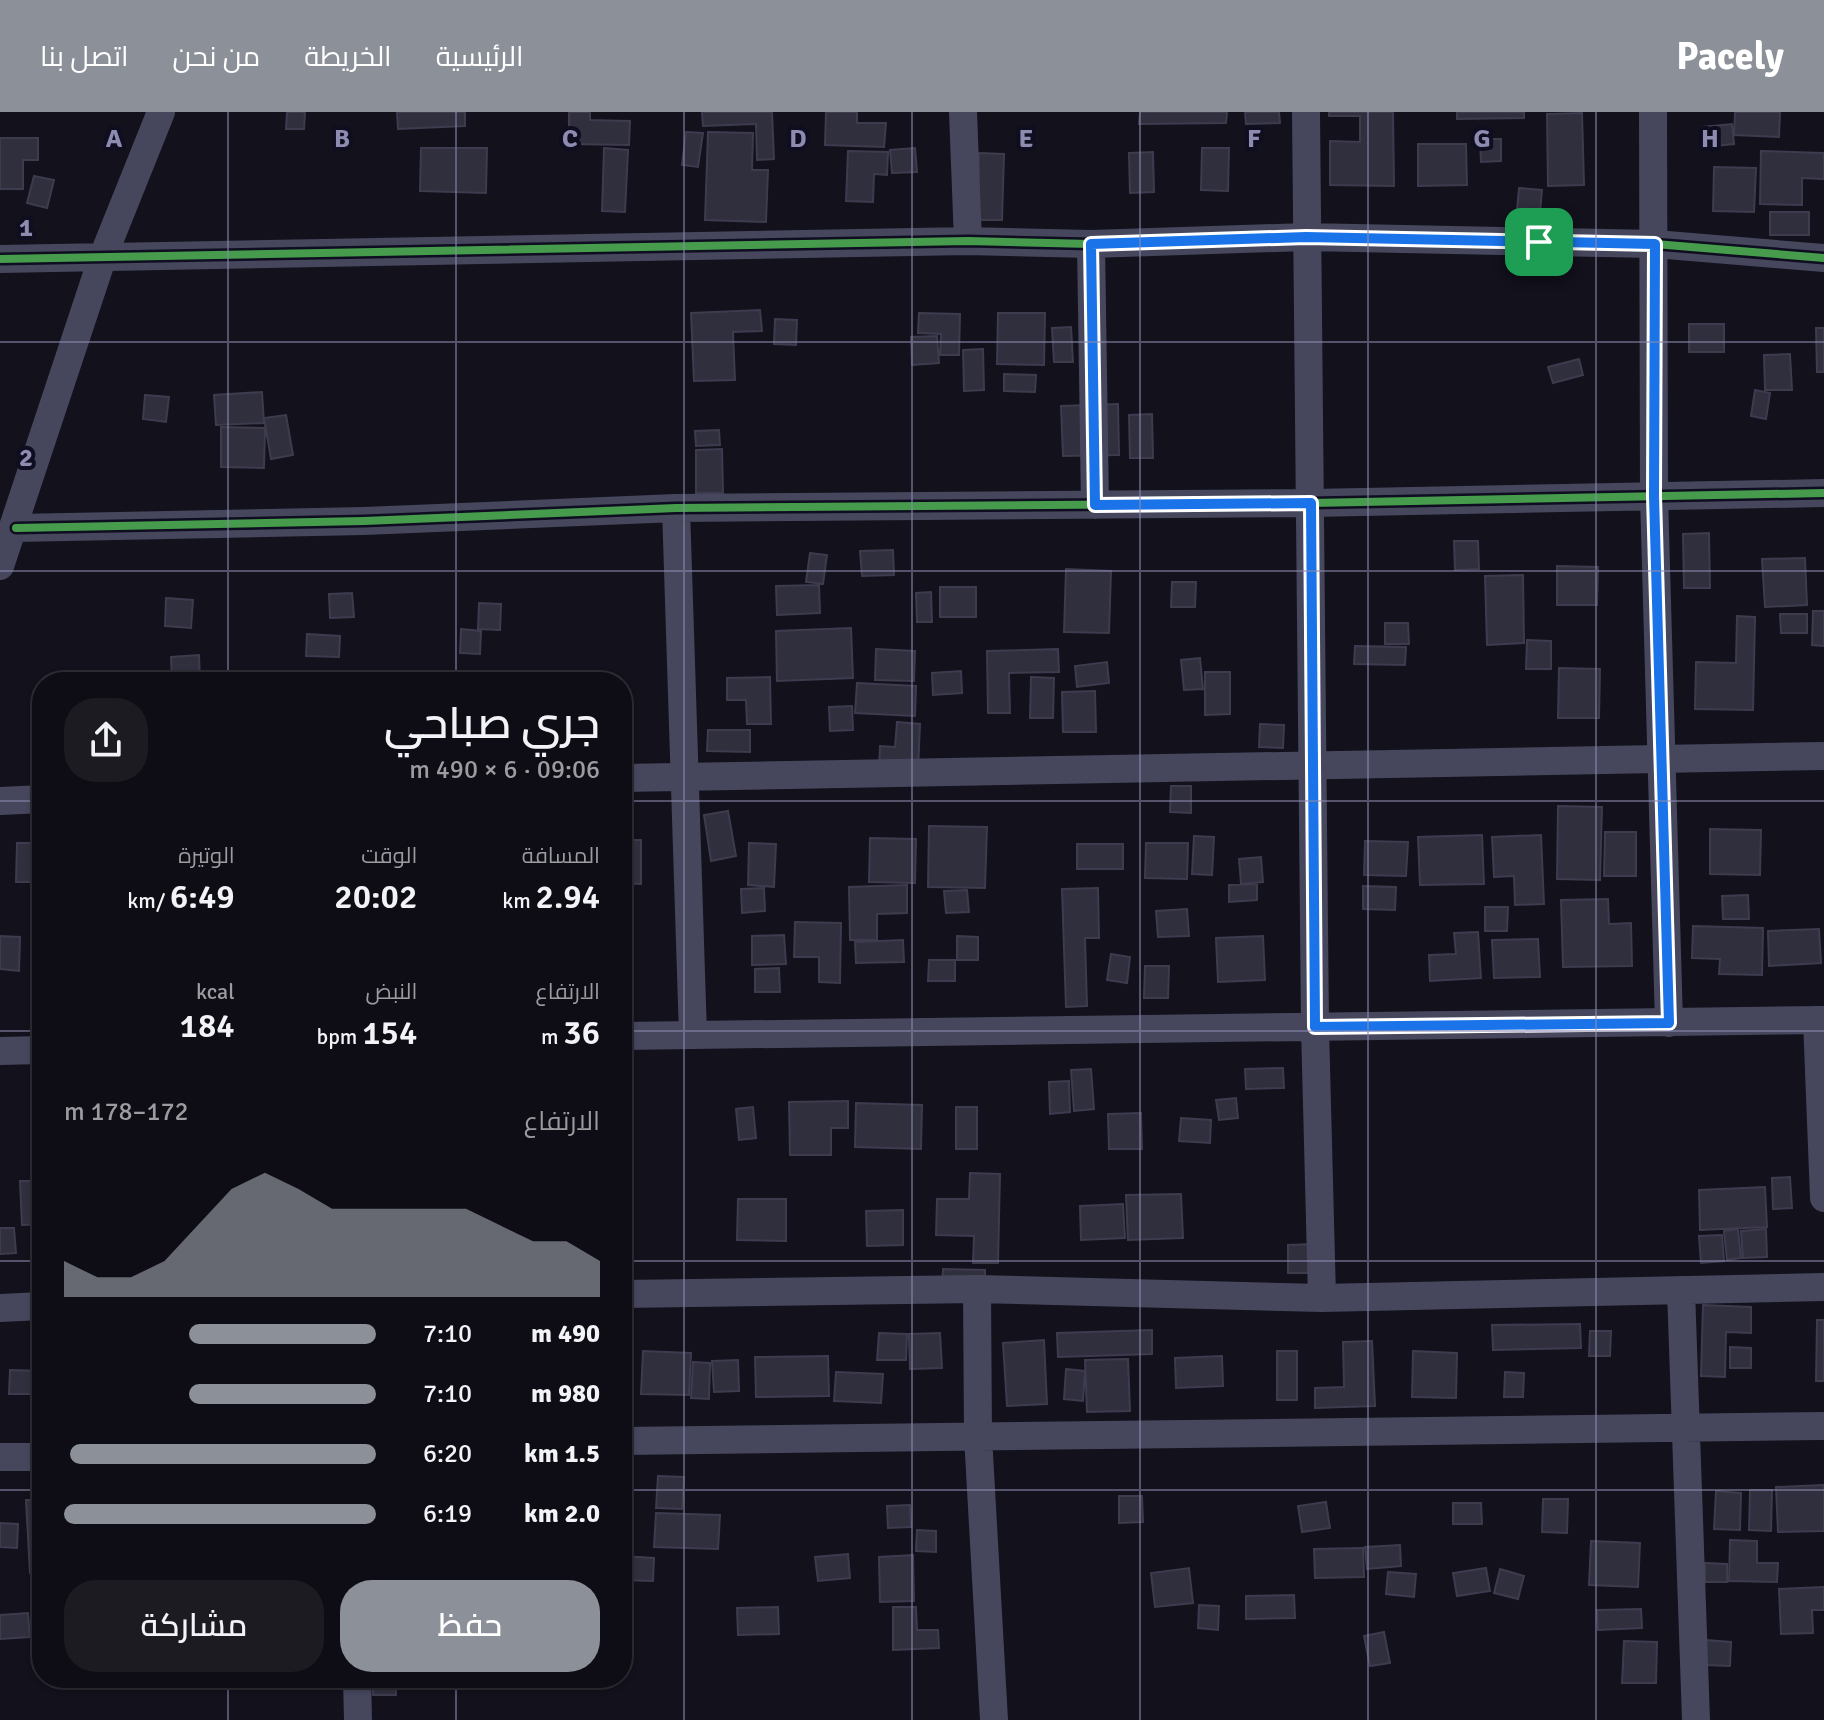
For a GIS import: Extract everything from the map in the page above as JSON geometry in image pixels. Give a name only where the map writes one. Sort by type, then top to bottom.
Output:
[{"type":"street","points":[[0,566],[16,528],[102,259],[161,112]]},
{"type":"street","points":[[963,112],[968,241]]},
{"type":"street","points":[[1306,112],[1315,1027],[1322,1298]]},
{"type":"street","points":[[1653,112],[1654,496],[1669,1023]]},
{"type":"street","points":[[0,259],[968,241],[1091,244],[1306,237],[1655,244],[1824,258]]},
{"type":"street","points":[[1091,244],[1095,505]]},
{"type":"street","points":[[16,528],[364,521],[676,508],[1311,503],[1824,493]]},
{"type":"street","points":[[676,508],[693,1035]]},
{"type":"street","points":[[632,778],[1824,756]]},
{"type":"street","points":[[0,801],[32,799]]},
{"type":"street","points":[[632,1036],[1821,1020],[1824,1198]]},
{"type":"street","points":[[0,1051],[32,1050]]},
{"type":"street","points":[[632,1294],[977,1289],[1322,1298],[1824,1287]]},
{"type":"street","points":[[977,1289],[978,1436],[994,1720]]},
{"type":"street","points":[[1681,1290],[1696,1720]]},
{"type":"street","points":[[0,1308],[32,1306]]},
{"type":"street","points":[[632,1441],[1824,1426]]},
{"type":"street","points":[[0,1457],[32,1457]]},
{"type":"street","points":[[357,1688],[358,1720]]},
{"type":"building","points":[[287,112],[305,112],[304,129],[286,129]]},
{"type":"building","points":[[397,112],[465,112],[465,126],[398,129]]},
{"type":"building","points":[[569,112],[590,112],[590,120],[630,121],[629,145],[569,144]]},
{"type":"building","points":[[702,112],[772,112],[774,159],[757,160],[756,124],[703,126]]},
{"type":"building","points":[[826,112],[857,112],[857,123],[886,123],[884,147],[825,145]]},
{"type":"building","points":[[1140,112],[1227,112],[1226,123],[1139,124]]},
{"type":"building","points":[[1245,112],[1279,112],[1280,123],[1246,124]]},
{"type":"building","points":[[1329,112],[1393,112],[1394,186],[1330,185],[1330,141],[1360,142],[1360,116],[1329,116]]},
{"type":"building","points":[[1457,112],[1524,112],[1524,118],[1457,119]]},
{"type":"building","points":[[1735,112],[1780,112],[1779,137],[1734,135]]},
{"type":"building","points":[[1582,113],[1584,185],[1548,186],[1547,114]]},
{"type":"building","points":[[1732,124],[1734,144],[1705,147],[1703,127]]},
{"type":"building","points":[[686,132],[703,133],[698,167],[682,165]]},
{"type":"building","points":[[708,132],[753,133],[752,170],[768,170],[766,222],[705,220]]},
{"type":"building","points":[[0,138],[38,138],[38,160],[23,160],[23,189],[0,189]]},
{"type":"building","points":[[1480,139],[1501,139],[1501,161],[1481,162]]},
{"type":"building","points":[[1418,144],[1466,144],[1467,185],[1418,186]]},
{"type":"building","points":[[421,148],[487,148],[486,193],[420,191]]},
{"type":"building","points":[[604,148],[628,150],[625,212],[602,211]]},
{"type":"building","points":[[915,148],[917,172],[892,173],[890,150]]},
{"type":"building","points":[[1202,148],[1229,148],[1228,191],[1201,190]]},
{"type":"building","points":[[848,151],[888,152],[887,175],[874,174],[873,202],[846,201]]},
{"type":"building","points":[[1761,151],[1824,153],[1824,179],[1802,178],[1802,205],[1760,204]]},
{"type":"building","points":[[1153,152],[1154,192],[1130,193],[1129,153]]},
{"type":"building","points":[[979,153],[1004,154],[1002,220],[977,220]]},
{"type":"building","points":[[1714,167],[1756,168],[1754,212],[1713,211]]},
{"type":"building","points":[[34,176],[54,180],[47,208],[27,203]]},
{"type":"building","points":[[1519,188],[1542,190],[1540,212],[1517,210]]},
{"type":"building","points":[[1770,212],[1809,212],[1809,235],[1770,235]]},
{"type":"building","points":[[760,310],[762,331],[733,332],[735,380],[694,381],[691,313]]},
{"type":"building","points":[[919,313],[960,314],[959,355],[940,355],[941,334],[918,333]]},
{"type":"building","points":[[998,313],[1045,313],[1044,365],[997,364]]},
{"type":"building","points":[[775,319],[797,320],[796,345],[774,344]]},
{"type":"building","points":[[1689,324],[1724,324],[1724,352],[1689,352]]},
{"type":"building","points":[[1071,327],[1073,362],[1054,362],[1052,328]]},
{"type":"building","points":[[1816,328],[1824,328],[1824,372],[1817,372]]},
{"type":"building","points":[[937,336],[939,363],[912,365],[911,337]]},
{"type":"building","points":[[983,349],[984,390],[964,391],[963,350]]},
{"type":"building","points":[[1790,354],[1792,390],[1765,390],[1764,355]]},
{"type":"building","points":[[1579,359],[1583,375],[1553,383],[1548,367]]},
{"type":"building","points":[[1004,374],[1036,375],[1035,392],[1004,391]]},
{"type":"building","points":[[1755,390],[1770,393],[1766,419],[1751,416]]},
{"type":"building","points":[[262,392],[264,423],[216,425],[214,395]]},
{"type":"building","points":[[145,395],[169,397],[166,422],[143,419]]},
{"type":"building","points":[[1118,404],[1119,455],[1063,456],[1061,406]]},
{"type":"building","points":[[1152,414],[1153,458],[1130,458],[1129,415]]},
{"type":"building","points":[[286,415],[293,455],[271,459],[264,418]]},
{"type":"building","points":[[221,427],[265,428],[264,468],[221,467]]},
{"type":"building","points":[[719,430],[720,445],[696,446],[695,431]]},
{"type":"building","points":[[722,449],[723,493],[696,493],[696,450]]},
{"type":"building","points":[[1709,533],[1710,588],[1684,588],[1683,534]]},
{"type":"building","points":[[1454,541],[1478,541],[1479,569],[1455,570]]},
{"type":"building","points":[[893,550],[894,575],[862,576],[860,551]]},
{"type":"building","points":[[810,553],[827,555],[823,584],[806,582]]},
{"type":"building","points":[[1805,558],[1807,605],[1765,607],[1762,559]]},
{"type":"building","points":[[1557,566],[1598,567],[1597,605],[1557,605]]},
{"type":"building","points":[[1066,569],[1111,571],[1109,633],[1064,632]]},
{"type":"building","points":[[1523,575],[1524,643],[1487,645],[1485,576]]},
{"type":"building","points":[[1172,582],[1196,582],[1195,607],[1171,607]]},
{"type":"building","points":[[819,585],[820,613],[777,615],[776,586]]},
{"type":"building","points":[[940,587],[976,587],[976,617],[940,617]]},
{"type":"building","points":[[931,592],[932,622],[917,622],[916,593]]},
{"type":"building","points":[[352,593],[354,617],[330,618],[329,594]]},
{"type":"building","points":[[166,598],[193,600],[191,628],[165,626]]},
{"type":"building","points":[[479,603],[501,604],[500,630],[478,629]]},
{"type":"building","points":[[1813,611],[1824,611],[1824,646],[1812,645]]},
{"type":"building","points":[[1780,614],[1807,614],[1807,633],[1781,633]]},
{"type":"building","points":[[1737,616],[1755,617],[1753,710],[1695,709],[1696,662],[1736,663]]},
{"type":"building","points":[[1385,623],[1408,623],[1409,644],[1385,644]]},
{"type":"building","points":[[851,628],[853,678],[777,681],[776,631]]},
{"type":"building","points":[[461,629],[481,631],[480,654],[460,653]]},
{"type":"building","points":[[307,634],[340,636],[339,657],[306,656]]},
{"type":"building","points":[[1527,640],[1551,641],[1551,669],[1526,669]]},
{"type":"building","points":[[1355,646],[1406,647],[1405,665],[1354,664]]},
{"type":"building","points":[[876,649],[915,651],[914,681],[875,680]]},
{"type":"building","points":[[1058,649],[1059,672],[1009,673],[1010,713],[988,713],[987,651]]},
{"type":"building","points":[[199,655],[200,672],[172,672],[171,657]]},
{"type":"building","points":[[1200,658],[1203,689],[1184,690],[1181,660]]},
{"type":"building","points":[[1107,662],[1109,683],[1077,687],[1075,666]]},
{"type":"building","points":[[1559,668],[1600,669],[1599,718],[1558,718]]},
{"type":"building","points":[[961,671],[962,693],[933,695],[932,673]]},
{"type":"building","points":[[1205,672],[1230,672],[1230,714],[1205,715]]},
{"type":"building","points":[[770,677],[771,724],[747,724],[746,700],[727,700],[727,678]]},
{"type":"building","points":[[1031,677],[1054,678],[1053,718],[1030,718]]},
{"type":"building","points":[[857,683],[916,686],[915,716],[855,713]]},
{"type":"building","points":[[1095,691],[1096,732],[1063,732],[1062,692]]},
{"type":"building","points":[[852,706],[853,730],[830,731],[829,707]]},
{"type":"building","points":[[897,722],[920,724],[918,771],[879,770],[880,746],[895,747]]},
{"type":"building","points":[[1260,724],[1284,725],[1283,748],[1259,747]]},
{"type":"building","points":[[708,730],[750,730],[750,752],[707,751]]},
{"type":"building","points":[[1171,786],[1191,786],[1191,813],[1170,812]]},
{"type":"building","points":[[1558,806],[1602,807],[1600,880],[1557,879]]},
{"type":"building","points":[[728,811],[736,856],[711,861],[704,815]]},
{"type":"building","points":[[929,826],[987,827],[985,888],[928,887]]},
{"type":"building","points":[[1710,829],[1761,830],[1760,875],[1710,874]]},
{"type":"building","points":[[1605,832],[1636,832],[1636,876],[1604,876]]},
{"type":"building","points":[[1482,835],[1484,884],[1420,885],[1418,837]]},
{"type":"building","points":[[1541,835],[1544,904],[1515,905],[1514,876],[1494,877],[1492,837]]},
{"type":"building","points":[[1194,836],[1214,837],[1212,875],[1192,874]]},
{"type":"building","points":[[870,838],[916,839],[915,883],[869,882]]},
{"type":"building","points":[[632,840],[641,840],[641,884],[632,884]]},
{"type":"building","points":[[1365,841],[1408,842],[1406,876],[1364,875]]},
{"type":"building","points":[[17,843],[32,843],[32,882],[16,882]]},
{"type":"building","points":[[749,843],[776,844],[774,887],[748,885]]},
{"type":"building","points":[[1146,843],[1188,843],[1187,879],[1145,878]]},
{"type":"building","points":[[1077,844],[1123,844],[1123,869],[1077,869]]},
{"type":"building","points":[[1261,857],[1263,882],[1241,884],[1239,859]]},
{"type":"building","points":[[1257,884],[1257,900],[1229,902],[1229,885]]},
{"type":"building","points":[[907,885],[907,913],[877,914],[877,940],[850,940],[849,887]]},
{"type":"building","points":[[1363,886],[1396,887],[1395,910],[1363,909]]},
{"type":"building","points":[[764,888],[765,911],[742,913],[741,889]]},
{"type":"building","points":[[1098,888],[1099,938],[1085,938],[1087,1006],[1066,1007],[1062,889]]},
{"type":"building","points":[[967,890],[969,912],[946,913],[944,891]]},
{"type":"building","points":[[1748,895],[1749,919],[1723,919],[1722,896]]},
{"type":"building","points":[[1608,899],[1609,924],[1631,923],[1632,966],[1563,967],[1561,900]]},
{"type":"building","points":[[1485,907],[1508,907],[1507,931],[1485,931]]},
{"type":"building","points":[[1187,909],[1189,936],[1158,937],[1156,911]]},
{"type":"building","points":[[795,922],[841,923],[840,983],[819,982],[819,957],[794,957]]},
{"type":"building","points":[[1693,926],[1763,928],[1762,975],[1719,974],[1720,959],[1692,958]]},
{"type":"building","points":[[1819,929],[1821,963],[1769,966],[1768,931]]},
{"type":"building","points":[[1478,932],[1481,978],[1430,981],[1429,955],[1456,954],[1454,933]]},
{"type":"building","points":[[784,935],[786,964],[752,965],[752,936]]},
{"type":"building","points":[[0,936],[20,937],[19,971],[0,969]]},
{"type":"building","points":[[957,936],[978,937],[978,960],[957,960]]},
{"type":"building","points":[[1263,936],[1265,980],[1218,982],[1216,938]]},
{"type":"building","points":[[1538,939],[1540,977],[1494,978],[1492,940]]},
{"type":"building","points":[[903,940],[904,962],[856,963],[855,942]]},
{"type":"building","points":[[1111,954],[1130,957],[1127,983],[1107,980]]},
{"type":"building","points":[[929,960],[955,960],[955,981],[928,981]]},
{"type":"building","points":[[1145,966],[1169,966],[1168,998],[1144,998]]},
{"type":"building","points":[[779,968],[780,992],[755,992],[755,969]]},
{"type":"building","points":[[1283,1068],[1284,1088],[1246,1089],[1245,1069]]},
{"type":"building","points":[[1091,1069],[1094,1109],[1074,1111],[1071,1070]]},
{"type":"building","points":[[1069,1081],[1070,1112],[1050,1114],[1049,1082]]},
{"type":"building","points":[[1236,1098],[1238,1118],[1219,1120],[1216,1100]]},
{"type":"building","points":[[848,1101],[848,1128],[831,1128],[831,1155],[790,1155],[789,1102]]},
{"type":"building","points":[[856,1103],[922,1105],[921,1149],[855,1147]]},
{"type":"building","points":[[753,1107],[756,1138],[739,1140],[736,1109]]},
{"type":"building","points":[[956,1107],[977,1107],[977,1149],[956,1149]]},
{"type":"building","points":[[1141,1113],[1142,1149],[1109,1149],[1108,1114]]},
{"type":"building","points":[[1181,1118],[1211,1120],[1210,1143],[1179,1141]]},
{"type":"building","points":[[970,1173],[1000,1174],[998,1263],[973,1263],[974,1236],[936,1235],[937,1199],[969,1199]]},
{"type":"building","points":[[1790,1177],[1792,1208],[1773,1209],[1772,1178]]},
{"type":"building","points":[[20,1181],[32,1181],[32,1224],[22,1225]]},
{"type":"building","points":[[1765,1187],[1767,1227],[1700,1230],[1699,1190]]},
{"type":"building","points":[[1181,1194],[1183,1238],[1128,1240],[1126,1195]]},
{"type":"building","points":[[738,1199],[786,1199],[786,1241],[737,1240]]},
{"type":"building","points":[[1123,1204],[1125,1238],[1081,1240],[1080,1206]]},
{"type":"building","points":[[903,1210],[903,1245],[867,1246],[866,1211]]},
{"type":"building","points":[[0,1228],[14,1228],[16,1253],[0,1254]]},
{"type":"building","points":[[1738,1229],[1741,1258],[1727,1260],[1724,1231]]},
{"type":"building","points":[[1766,1229],[1767,1257],[1743,1258],[1741,1231]]},
{"type":"building","points":[[1722,1235],[1724,1261],[1701,1263],[1699,1236]]},
{"type":"building","points":[[1313,1244],[1313,1273],[1288,1273],[1288,1245]]},
{"type":"building","points":[[943,1269],[985,1270],[985,1292],[942,1290]]},
{"type":"building","points":[[1703,1305],[1751,1307],[1751,1333],[1726,1332],[1725,1377],[1701,1376]]},
{"type":"building","points":[[1817,1320],[1824,1320],[1824,1381],[1816,1381]]},
{"type":"building","points":[[1580,1324],[1581,1348],[1493,1350],[1492,1325]]},
{"type":"building","points":[[1152,1330],[1152,1354],[1058,1357],[1057,1333]]},
{"type":"building","points":[[1590,1331],[1611,1331],[1610,1356],[1589,1356]]},
{"type":"building","points":[[879,1333],[907,1334],[906,1360],[877,1360]]},
{"type":"building","points":[[940,1333],[942,1368],[910,1369],[909,1334]]},
{"type":"building","points":[[1044,1340],[1047,1404],[1007,1406],[1003,1343]]},
{"type":"building","points":[[1372,1341],[1375,1406],[1315,1408],[1315,1388],[1344,1387],[1343,1342]]},
{"type":"building","points":[[1730,1347],[1751,1348],[1751,1368],[1730,1368]]},
{"type":"building","points":[[643,1351],[691,1353],[689,1395],[641,1394]]},
{"type":"building","points":[[1277,1351],[1297,1351],[1297,1400],[1277,1400]]},
{"type":"building","points":[[1413,1351],[1457,1353],[1456,1398],[1412,1397]]},
{"type":"building","points":[[828,1356],[829,1396],[756,1397],[755,1357]]},
{"type":"building","points":[[1222,1356],[1223,1386],[1176,1388],[1175,1358]]},
{"type":"building","points":[[1128,1359],[1130,1411],[1087,1412],[1085,1360]]},
{"type":"building","points":[[738,1360],[739,1391],[714,1392],[712,1361]]},
{"type":"building","points":[[693,1362],[710,1363],[709,1399],[691,1398]]},
{"type":"building","points":[[1066,1369],[1085,1371],[1083,1401],[1064,1399]]},
{"type":"building","points":[[10,1370],[32,1371],[32,1394],[9,1394]]},
{"type":"building","points":[[836,1372],[883,1374],[881,1403],[834,1401]]},
{"type":"building","points":[[1505,1372],[1524,1373],[1523,1397],[1504,1397]]},
{"type":"building","points":[[658,1476],[684,1477],[682,1509],[656,1508]]},
{"type":"building","points":[[1824,1485],[1824,1531],[1778,1532],[1776,1487]]},
{"type":"building","points":[[1750,1490],[1772,1490],[1771,1531],[1749,1530]]},
{"type":"building","points":[[1716,1491],[1741,1493],[1740,1530],[1714,1529]]},
{"type":"building","points":[[1119,1496],[1142,1496],[1143,1522],[1119,1523]]},
{"type":"building","points":[[1543,1499],[1568,1499],[1567,1533],[1542,1532]]},
{"type":"building","points":[[26,1500],[32,1500],[30,1573]]},
{"type":"building","points":[[1326,1502],[1330,1528],[1302,1532],[1298,1506]]},
{"type":"building","points":[[1453,1503],[1481,1503],[1482,1524],[1453,1524]]},
{"type":"building","points":[[910,1505],[911,1527],[888,1528],[887,1506]]},
{"type":"building","points":[[656,1513],[720,1515],[718,1549],[654,1547]]},
{"type":"building","points":[[0,1523],[18,1524],[17,1548],[0,1547]]},
{"type":"building","points":[[917,1530],[936,1531],[936,1552],[916,1551]]},
{"type":"building","points":[[1730,1540],[1757,1541],[1757,1563],[1778,1563],[1777,1582],[1729,1581]]},
{"type":"building","points":[[1591,1541],[1640,1543],[1638,1587],[1589,1585]]},
{"type":"building","points":[[1400,1545],[1401,1566],[1367,1569],[1365,1547]]},
{"type":"building","points":[[1363,1548],[1364,1577],[1315,1578],[1314,1549]]},
{"type":"building","points":[[848,1554],[850,1578],[818,1581],[815,1557]]},
{"type":"building","points":[[913,1555],[914,1601],[880,1602],[879,1557]]},
{"type":"building","points":[[632,1557],[654,1558],[653,1581],[632,1580]]},
{"type":"building","points":[[1705,1563],[1727,1564],[1727,1582],[1705,1582]]},
{"type":"building","points":[[1189,1568],[1193,1603],[1155,1607],[1151,1573]]},
{"type":"building","points":[[1486,1568],[1490,1591],[1457,1596],[1453,1573]]},
{"type":"building","points":[[1500,1569],[1524,1576],[1518,1599],[1494,1593]]},
{"type":"building","points":[[1388,1572],[1416,1574],[1414,1597],[1386,1594]]},
{"type":"building","points":[[1824,1587],[1824,1610],[1812,1610],[1813,1633],[1781,1634],[1779,1589]]},
{"type":"building","points":[[1294,1595],[1295,1618],[1246,1619],[1246,1596]]},
{"type":"building","points":[[1199,1605],[1219,1606],[1218,1630],[1198,1628]]},
{"type":"building","points":[[778,1607],[779,1634],[738,1635],[737,1608]]},
{"type":"building","points":[[893,1607],[916,1607],[917,1630],[938,1630],[939,1648],[893,1650]]},
{"type":"building","points":[[1641,1609],[1642,1628],[1598,1630],[1597,1610]]},
{"type":"building","points":[[28,1613],[30,1637],[0,1639],[0,1615]]},
{"type":"building","points":[[1384,1632],[1390,1663],[1370,1666],[1364,1636]]},
{"type":"building","points":[[1706,1640],[1731,1642],[1730,1666],[1704,1665]]},
{"type":"building","points":[[1624,1641],[1657,1642],[1656,1683],[1622,1683]]},
{"type":"building","points":[[373,1688],[396,1688],[396,1695],[373,1695]]},
{"type":"cycle path","points":[[0,259],[968,241],[1091,244],[1306,237],[1655,244],[1824,258]]},
{"type":"cycle path","points":[[16,528],[364,521],[676,508],[1311,503],[1824,493]]},
{"type":"route","points":[[1306,237],[1539,242],[1655,244],[1654,496],[1669,1023],[1315,1027],[1311,503],[1095,505],[1091,244],[1306,237]]}]
